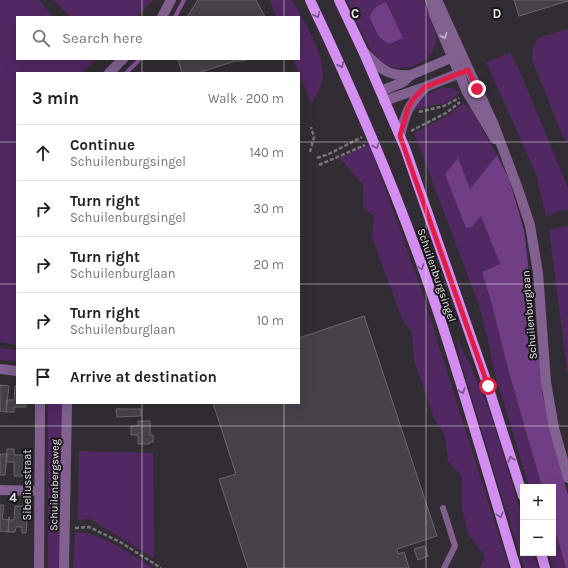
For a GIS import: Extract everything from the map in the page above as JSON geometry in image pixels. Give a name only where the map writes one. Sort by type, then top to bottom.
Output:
[{"type":"main road","name":"Schuilenburgsingel","points":[[310,0],[357,100],[404,220],[439,317],[516,568]]},
{"type":"main road","name":"Schuilenburgsingel","points":[[339,0],[364,51],[400,136],[488,386],[520,487]]},
{"type":"main road","points":[[542,556],[546,568]]},
{"type":"street","points":[[163,16],[171,0]]},
{"type":"street","name":"Schuilenburglaan","points":[[430,0],[434,14],[457,55]]},
{"type":"street","name":"Schuilenburglaan","points":[[437,0],[464,72],[494,125],[516,182],[530,225],[538,273],[546,382],[554,428],[568,478]]},
{"type":"street","points":[[364,51],[377,66],[385,71],[402,75],[411,75]]},
{"type":"street","points":[[382,96],[411,75],[457,55]]},
{"type":"street","points":[[110,72],[122,60]]},
{"type":"street","points":[[382,96],[425,87],[464,72]]},
{"type":"street","points":[[400,136],[408,108],[414,98],[425,87]]},
{"type":"street","points":[[0,370],[16,371]]},
{"type":"street","name":"Sibeliusstraat","points":[[39,568],[40,404]]},
{"type":"street","name":"Schuilenbergsweg","points":[[64,568],[67,404]]},
{"type":"street","points":[[0,490],[39,491]]},
{"type":"lane","points":[[443,508],[455,546],[444,568]]},
{"type":"path","points":[[310,152],[314,137],[311,128]]},
{"type":"path","points":[[88,528],[120,542],[161,568]]},
{"type":"path","points":[[152,568],[154,563]]},
{"type":"shaded area","points":[[0,0],[39,0],[52,16],[16,16],[16,60],[95,60],[83,72],[16,72],[16,345],[0,342]]},
{"type":"shaded area","points":[[54,0],[153,0],[137,16],[69,16]]},
{"type":"shaded area","points":[[270,0],[292,0],[308,28],[318,50],[323,72],[322,82],[311,105],[300,72],[299,72],[293,60],[300,60],[300,16],[276,16]]},
{"type":"shaded area","points":[[347,0],[423,0],[435,30],[436,41],[434,49],[429,56],[422,61],[406,68],[388,66],[381,62],[371,50]]},
{"type":"shaded area","points":[[386,2],[403,38],[389,44],[379,37],[370,18],[371,13],[376,7]]},
{"type":"shaded area","points":[[568,29],[568,142],[561,132],[532,59],[533,47],[538,38]]},
{"type":"shaded area","points":[[510,53],[518,67],[568,188],[568,209],[546,216],[536,174],[488,66],[485,63]]},
{"type":"shaded area","points":[[441,88],[452,88],[459,92],[448,102],[414,110],[421,97]]},
{"type":"shaded area","points":[[463,103],[472,111],[497,155],[470,189],[466,228],[472,227],[481,215],[500,264],[482,272],[541,484],[528,484],[493,367],[479,305],[414,133],[449,115]]},
{"type":"shaded area","points":[[369,144],[420,286],[509,568],[480,568],[485,556],[468,534],[462,508],[462,477],[448,461],[445,436],[434,418],[414,360],[412,332],[402,319],[372,237],[374,216],[363,208],[363,185],[340,158]]},
{"type":"shaded area","points":[[497,155],[509,179],[524,230],[543,388],[542,392],[568,495],[568,568],[566,568],[556,533],[556,484],[541,484],[482,272],[500,264],[481,216],[472,227],[466,228],[445,174],[458,158],[470,189]]},
{"type":"shaded area","points":[[566,226],[568,227],[568,376],[549,230]]},
{"type":"shaded area","points":[[457,339],[472,369],[489,410],[520,510],[520,555],[460,359]]},
{"type":"shaded area","points":[[0,348],[16,350],[16,361],[0,360]]},
{"type":"shaded area","points":[[48,404],[63,404],[60,568],[48,568]]},
{"type":"shaded area","points":[[79,451],[153,453],[154,558],[90,519],[78,520]]},
{"type":"shaded area","points":[[75,532],[85,533],[106,540],[153,568],[73,568]]},
{"type":"shaded area","points":[[556,533],[566,568],[553,568],[550,556],[556,556]]},
{"type":"shaded area","points":[[520,556],[534,556],[538,568],[524,568]]},
{"type":"building","points":[[198,0],[256,0],[264,16],[188,16]]},
{"type":"building","points":[[514,0],[568,0],[568,1],[519,16]]},
{"type":"building","points":[[178,60],[246,60],[235,61],[201,72],[182,72]]},
{"type":"building","points":[[364,316],[437,536],[397,549],[398,554],[404,552],[409,568],[248,568],[219,479],[236,474],[213,404],[300,404],[300,338]]},
{"type":"building","points":[[0,385],[9,386],[6,412],[0,411]]},
{"type":"building","points":[[16,386],[16,404],[26,404],[26,407],[14,407],[14,412],[6,412],[7,400],[14,400]]},
{"type":"building","points":[[116,409],[141,409],[141,416],[117,417]]},
{"type":"building","points":[[138,421],[150,421],[150,435],[153,435],[153,442],[150,442],[149,444],[138,444],[138,435],[131,435],[131,426],[138,426]]},
{"type":"building","points":[[7,449],[14,449],[14,455],[26,455],[26,476],[14,476],[14,462],[6,462]]},
{"type":"building","points":[[0,454],[7,454],[5,475],[0,475]]},
{"type":"building","points":[[0,505],[4,505],[2,519],[8,520],[9,517],[8,532],[0,531]]},
{"type":"building","points":[[15,506],[26,506],[26,509],[28,509],[26,533],[22,533],[22,527],[16,527],[15,532],[8,532],[9,517],[9,520],[14,520]]},
{"type":"building","points":[[425,546],[428,556],[418,560],[414,549]]},
{"type":"waterway","points":[[176,16],[184,0]]},
{"type":"waterway","points":[[127,72],[139,60]]},
{"type":"route","points":[[477,89],[468,70],[425,87],[414,98],[408,108],[400,136],[488,386]]}]
